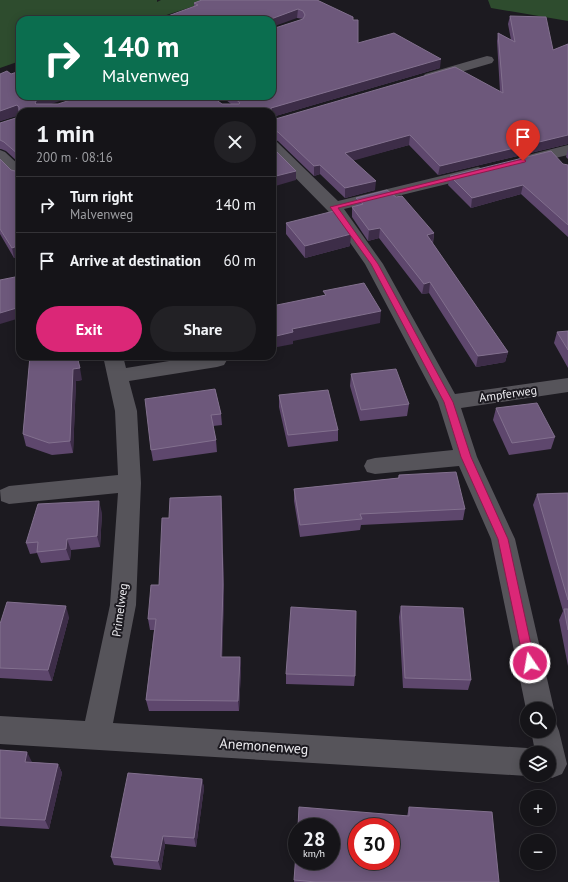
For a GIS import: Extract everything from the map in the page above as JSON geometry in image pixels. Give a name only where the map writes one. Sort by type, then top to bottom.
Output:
[{"type":"street","points":[[420,80],[487,60]]},
{"type":"street","points":[[276,149],[334,207],[374,264],[449,402],[466,457],[503,539],[538,702]]},
{"type":"street","points":[[0,155],[16,171]]},
{"type":"street","points":[[514,163],[561,156]]},
{"type":"street","points":[[334,207],[492,169]]},
{"type":"street","name":"Primelweg","points":[[96,735],[123,605],[130,483],[126,411],[116,366],[217,360]]},
{"type":"street","name":"Ampferweg","points":[[449,402],[568,386]]},
{"type":"street","points":[[375,466],[466,457]]},
{"type":"street","points":[[9,495],[130,483]]},
{"type":"street","name":"Anemonenweg","points":[[0,730],[520,762]]},
{"type":"green space","points":[[0,0],[157,0],[157,2],[161,0],[213,0],[163,16],[16,16],[16,62],[0,68]]},
{"type":"green space","points":[[488,0],[568,0],[568,21],[491,8]]},
{"type":"building","points":[[202,0],[317,0],[353,17],[353,20],[358,20],[358,43],[394,33],[441,59],[271,108],[19,108],[17,105],[0,111],[0,74],[7,71],[11,74],[16,72],[16,100],[37,100],[36,104],[58,104],[70,100],[216,100],[222,104],[239,104],[240,103],[237,100],[276,100],[276,28],[303,19],[305,15],[303,11],[298,9],[276,17],[168,16],[198,5],[194,3]]},
{"type":"building","points":[[510,16],[546,17],[553,50],[568,44],[568,135],[440,166],[410,135],[345,153],[376,181],[345,188],[320,165],[314,166],[276,131],[276,119],[455,67],[503,93],[498,33],[515,42]]},
{"type":"building","points":[[16,118],[16,152],[0,140],[0,123]]},
{"type":"building","points":[[276,151],[296,171],[276,176]]},
{"type":"building","points":[[551,151],[563,164],[568,165],[568,225],[523,185],[472,198],[450,176]]},
{"type":"building","points":[[0,159],[11,170],[16,171],[16,246],[12,248],[0,229]]},
{"type":"building","points":[[387,190],[396,197],[402,196],[434,233],[427,235],[508,352],[478,356],[430,282],[424,284],[380,228],[369,230],[352,207],[363,204],[356,198]]},
{"type":"building","points":[[334,211],[351,234],[305,246],[286,223]]},
{"type":"building","points":[[16,277],[16,308],[0,313],[0,280]]},
{"type":"building","points":[[364,283],[381,311],[292,329],[293,332],[276,336],[276,305],[326,295],[323,291]]},
{"type":"building","points":[[568,331],[568,350],[557,332]]},
{"type":"building","points":[[30,360],[78,360],[80,368],[73,369],[70,441],[49,443],[23,434]]},
{"type":"building","points":[[396,369],[409,404],[361,410],[351,374]]},
{"type":"building","points":[[215,389],[221,414],[211,415],[216,440],[151,450],[145,399]]},
{"type":"building","points":[[328,390],[338,430],[288,435],[279,395]]},
{"type":"building","points":[[537,403],[555,437],[512,443],[496,408]]},
{"type":"building","points":[[456,472],[465,509],[360,514],[362,519],[300,525],[294,489],[399,478],[399,475]]},
{"type":"building","points":[[568,493],[568,600],[537,494]]},
{"type":"building","points":[[221,496],[223,585],[221,657],[240,657],[238,701],[146,700],[156,619],[148,619],[151,585],[159,585],[162,518],[169,518],[170,498]]},
{"type":"building","points":[[99,501],[97,536],[67,539],[66,549],[37,552],[38,542],[26,543],[38,504]]},
{"type":"building","points":[[7,602],[66,606],[48,670],[0,668],[0,624]]},
{"type":"building","points":[[401,606],[463,608],[471,680],[405,678]]},
{"type":"building","points":[[291,607],[356,611],[355,676],[286,674]]},
{"type":"building","points":[[564,609],[568,609],[568,630]]},
{"type":"building","points":[[0,750],[27,752],[25,762],[58,764],[45,820],[0,818]]},
{"type":"building","points":[[128,773],[202,779],[194,838],[163,836],[158,861],[111,857]]},
{"type":"building","points":[[299,807],[409,816],[409,807],[492,812],[499,882],[316,882],[294,880],[295,870],[340,870],[340,818],[298,818]]},
{"type":"route","points":[[523,161],[334,207],[374,264],[449,402],[466,457],[503,539],[530,663]]}]
